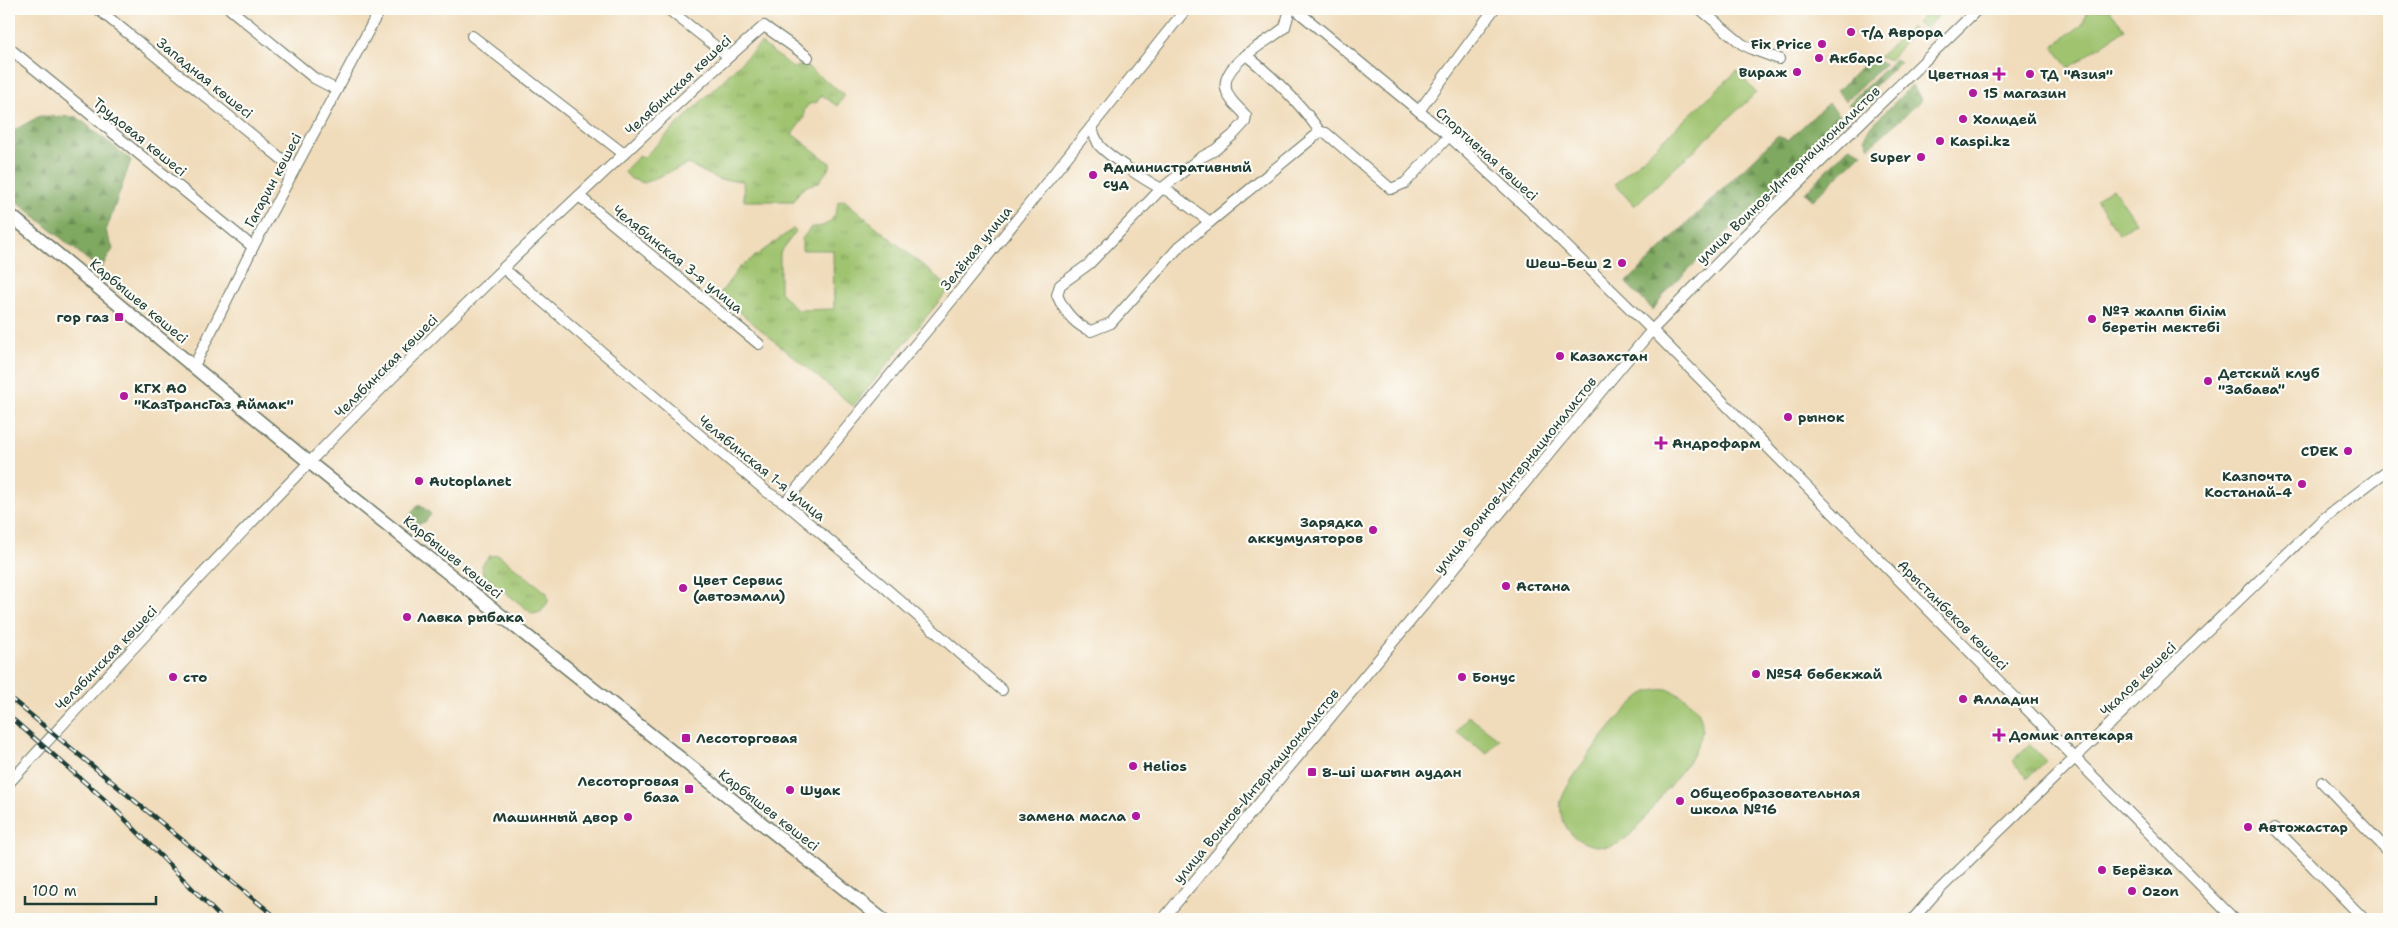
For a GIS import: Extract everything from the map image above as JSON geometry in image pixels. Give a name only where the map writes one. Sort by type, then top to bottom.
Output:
[{"type":"main road","name":"Карбышев көшесі","points":[[9,214],[310,462],[882,919]]},
{"type":"street","name":"Западная көшесі","points":[[98,9],[294,169]]},
{"type":"street","points":[[230,9],[314,78],[337,90]]},
{"type":"street","name":"Гагарин көшесі","points":[[194,366],[253,247],[380,9]]},
{"type":"street","points":[[668,9],[728,56]]},
{"type":"street","name":"Зелёная улица","points":[[785,503],[1186,9]]},
{"type":"street","points":[[1290,9],[1285,28],[1246,55],[1234,68],[1225,83],[1230,99],[1246,116],[1245,122],[1233,136],[1215,150],[1200,158],[1160,190],[1089,264],[1060,285],[1057,296],[1060,302],[1080,327],[1091,331],[1111,323],[1179,247],[1320,132]]},
{"type":"street","name":"Спортивная көшесі","points":[[1295,9],[1449,136],[1545,225],[1652,330]]},
{"type":"street","points":[[1419,111],[1494,9]]},
{"type":"street","points":[[1700,9],[1742,44],[1779,59]]},
{"type":"street","name":"улица Воинов-Интернационалистов","points":[[1163,919],[1652,330],[1745,236],[1978,9]]},
{"type":"street","name":"Челябинская көшесі","points":[[9,783],[77,706],[310,462],[503,268],[728,56],[764,26],[808,57]]},
{"type":"street","points":[[472,36],[624,154]]},
{"type":"street","name":"Трудовая көшесі","points":[[9,48],[253,247]]},
{"type":"street","points":[[1246,55],[1279,82],[1307,112],[1320,132],[1326,134],[1391,189],[1406,184],[1449,136]]},
{"type":"street","points":[[1091,127],[1100,146],[1160,190],[1168,191],[1210,222]]},
{"type":"street","name":"Челябинская 3-я улица","points":[[579,196],[759,344]]},
{"type":"street","name":"Челябинская 1-я улица","points":[[503,268],[767,492],[785,503],[881,584],[1002,690]]},
{"type":"street","name":"Арыстанбеков көшесі","points":[[1652,330],[2234,919]]},
{"type":"street","name":"Чкалов көшесі","points":[[1913,919],[1940,889],[2322,519],[2389,469]]},
{"type":"street","points":[[2322,782],[2389,852]]},
{"type":"street","points":[[2275,828],[2364,919]]},
{"type":"green space","points":[[1932,9],[1945,9],[1927,27],[1921,27],[1917,23]]},
{"type":"green space","points":[[2090,9],[2109,9],[2125,29],[2069,68],[2053,46],[2083,24],[2086,12]]},
{"type":"green space","points":[[1912,27],[1915,30],[1889,60],[1879,57]]},
{"type":"green space","points":[[761,43],[793,68],[803,64],[845,95],[837,106],[822,95],[816,103],[809,104],[804,110],[804,118],[792,134],[830,163],[830,167],[818,183],[803,188],[794,201],[744,201],[743,181],[720,180],[688,164],[644,183],[631,179],[624,171],[640,155],[643,158]]},
{"type":"green space","points":[[1870,58],[1885,64],[1846,101],[1837,91]]},
{"type":"green space","points":[[1895,59],[1900,62],[1852,108],[1848,104]]},
{"type":"green space","points":[[1737,71],[1756,93],[1634,206],[1615,184]]},
{"type":"green space","points":[[1912,85],[1922,100],[1869,147],[1865,138],[1869,128]]},
{"type":"green space","points":[[1828,103],[1845,120],[1667,290],[1653,310],[1626,283],[1777,136],[1788,140]]},
{"type":"green space","points":[[40,116],[77,117],[131,160],[106,231],[113,249],[100,270],[9,195],[9,133]]},
{"type":"green space","points":[[1849,147],[1862,153],[1813,200],[1805,193]]},
{"type":"green space","points":[[2113,188],[2136,222],[2119,234],[2096,199]]},
{"type":"green space","points":[[844,200],[950,288],[853,406],[719,295],[739,268],[793,229],[796,231],[780,253],[780,292],[797,310],[834,309],[833,250],[802,250],[802,239],[811,227],[822,226],[830,221],[833,218],[838,202]]},
{"type":"green space","points":[[419,504],[431,514],[425,522],[412,525],[406,520]]},
{"type":"green space","points":[[499,555],[547,593],[548,602],[541,612],[533,614],[483,575],[482,565],[489,556]]},
{"type":"green space","points":[[1667,689],[1687,700],[1698,712],[1702,725],[1700,739],[1694,753],[1642,821],[1619,843],[1604,847],[1579,840],[1564,823],[1560,806],[1565,791],[1573,777],[1597,744],[1635,701],[1646,693]]},
{"type":"green space","points":[[1468,716],[1499,739],[1487,754],[1457,732]]},
{"type":"green space","points":[[2029,744],[2046,761],[2028,778],[2012,761]]},
{"type":"railway","points":[[9,697],[278,919]]},
{"type":"railway","points":[[9,716],[113,807],[222,919]]},
{"type":"place","name":"т/д Аврора","points":[[1851,32]]},
{"type":"place","name":"Fix Price","points":[[1822,44]]},
{"type":"place","name":"Акбарс","points":[[1819,58]]},
{"type":"place","name":"Вираж","points":[[1797,72]]},
{"type":"place","name":"Цветная","points":[[1999,74]]},
{"type":"place","name":"ТД \"Азия\"","points":[[2030,74]]},
{"type":"place","name":"15 магазин","points":[[1973,93]]},
{"type":"place","name":"Холидей","points":[[1963,119]]},
{"type":"place","name":"Kaspi.kz","points":[[1940,141]]},
{"type":"place","name":"Super","points":[[1921,157]]},
{"type":"place","name":"Административный суд","points":[[1093,175]]},
{"type":"place","name":"Шеш-Беш 2","points":[[1622,263]]},
{"type":"place","name":"гор газ","points":[[119,317]]},
{"type":"place","name":"№7 жалпы білім беретін мектебі","points":[[2092,319]]},
{"type":"place","name":"Казахстан","points":[[1560,356]]},
{"type":"place","name":"Детский клуб \"Забава\"","points":[[2208,381]]},
{"type":"place","name":"КГХ АО \"КазТрансГаз Аймак\"","points":[[124,396]]},
{"type":"place","name":"рынок","points":[[1788,417]]},
{"type":"place","name":"Андрофарм","points":[[1661,443]]},
{"type":"place","name":"CDEK","points":[[2348,451]]},
{"type":"place","name":"Autoplanet","points":[[419,481]]},
{"type":"place","name":"Казпочта Костанай-4","points":[[2302,484]]},
{"type":"place","name":"Зарядка аккумуляторов","points":[[1373,530]]},
{"type":"place","name":"Астана","points":[[1506,586]]},
{"type":"place","name":"Цвет Сервис (автоэмали)","points":[[683,588]]},
{"type":"place","name":"Лавка рыбака","points":[[407,617]]},
{"type":"place","name":"№54 бөбекжай","points":[[1756,674]]},
{"type":"place","name":"сто","points":[[173,677]]},
{"type":"place","name":"Бонус","points":[[1462,677]]},
{"type":"place","name":"Алладин","points":[[1963,699]]},
{"type":"place","name":"Домик аптекаря","points":[[1999,735]]},
{"type":"place","name":"Лесоторговая","points":[[686,738]]},
{"type":"place","name":"Helios","points":[[1133,766]]},
{"type":"place","name":"8-ші шағын аудан","points":[[1312,772]]},
{"type":"place","name":"Лесоторговая база","points":[[689,789]]},
{"type":"place","name":"Шуак","points":[[790,790]]},
{"type":"place","name":"Общеобразовательная школа №16","points":[[1680,801]]},
{"type":"place","name":"замена масла","points":[[1136,816]]},
{"type":"place","name":"Машинный двор","points":[[628,817]]},
{"type":"place","name":"Автожастар","points":[[2248,827]]},
{"type":"place","name":"Берёзка","points":[[2102,870]]},
{"type":"place","name":"Ozon","points":[[2132,891]]}]
